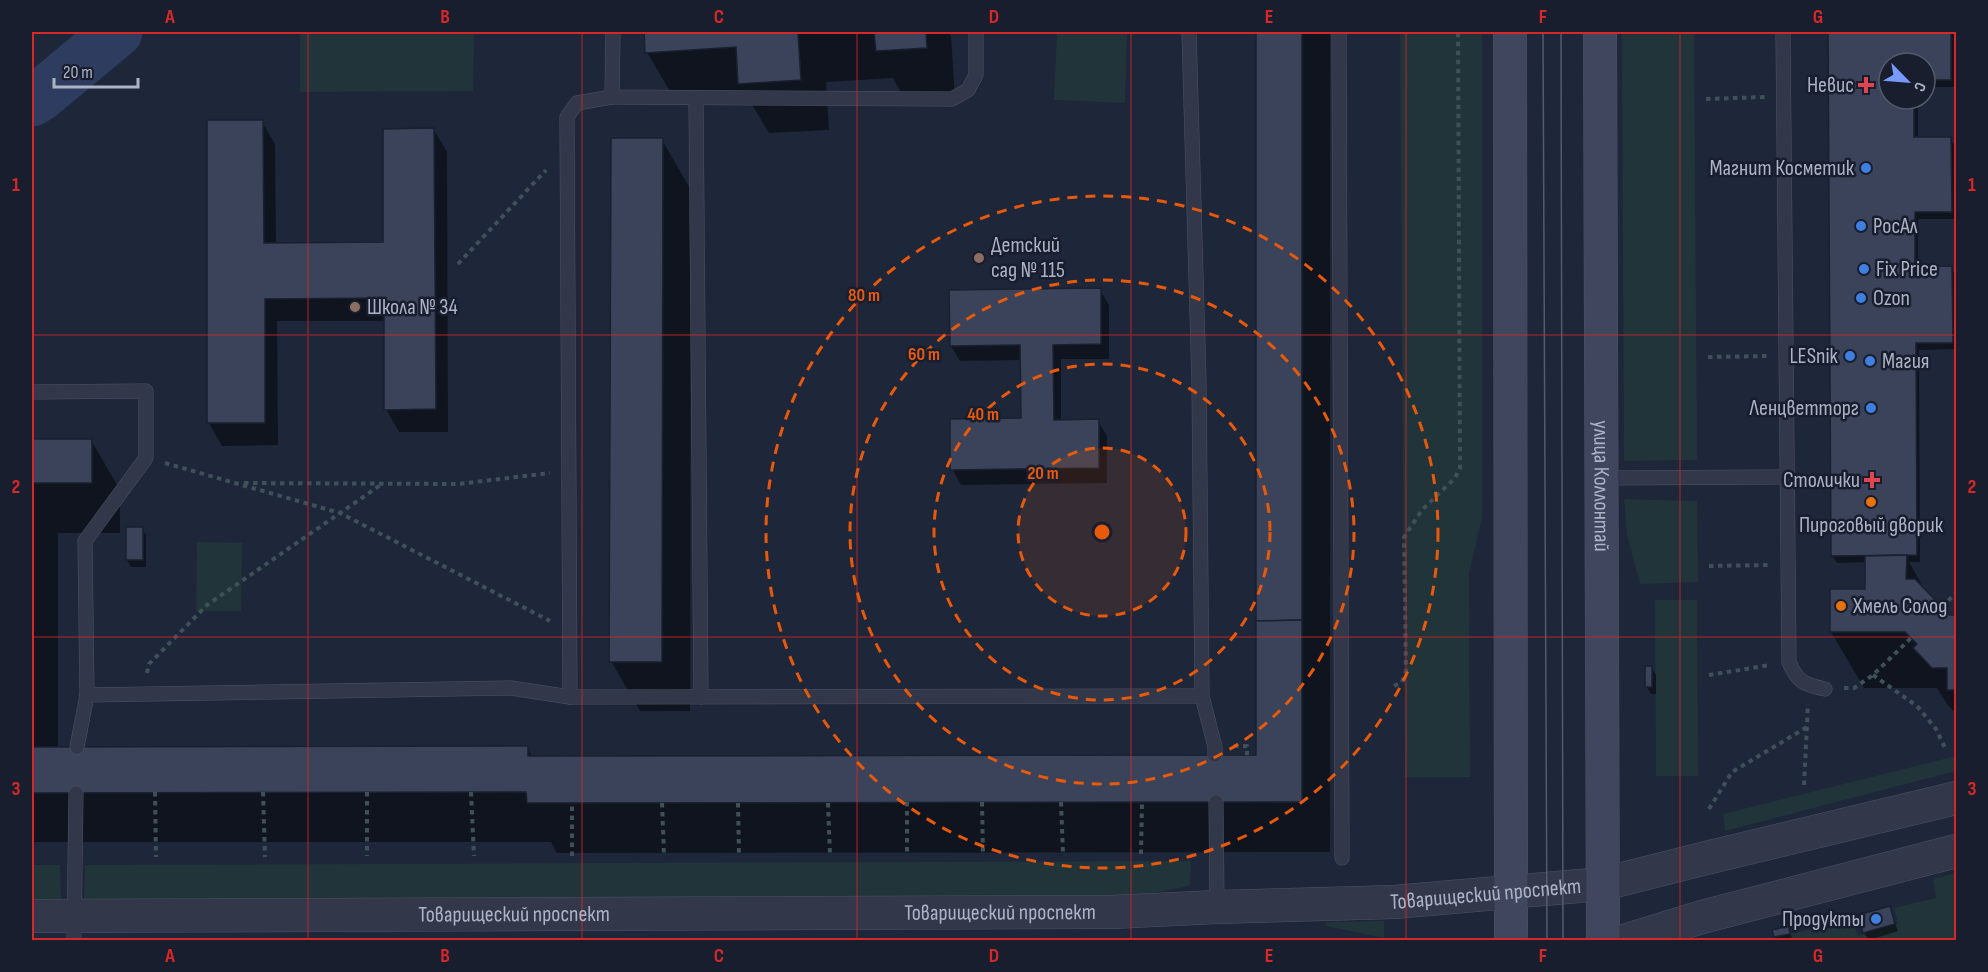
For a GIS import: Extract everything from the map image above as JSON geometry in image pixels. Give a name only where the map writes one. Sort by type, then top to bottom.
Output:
[{"type":"main road","points":[[1510,32],[1511,940]]},
{"type":"main road","name":"улица Коллонтай","points":[[1600,32],[1604,940]]},
{"type":"street","name":"Товарищеский проспект","points":[[32,916],[74,928],[1112,912],[1394,902],[1603,884],[1956,798]]},
{"type":"street","points":[[1627,940],[1702,917],[1956,851]]},
{"type":"lane","points":[[612,97],[613,32]]},
{"type":"lane","points":[[570,697],[567,117],[577,103],[612,97],[952,99],[968,90],[976,75],[976,32]]},
{"type":"lane","points":[[1189,32],[1199,382],[1202,696],[1215,755]]},
{"type":"lane","points":[[1339,32],[1342,858]]},
{"type":"lane","points":[[1783,32],[1789,663],[1794,676],[1809,686],[1826,689]]},
{"type":"lane","points":[[696,99],[701,697]]},
{"type":"lane","points":[[32,392],[146,392],[146,458],[85,541],[87,695],[77,747]]},
{"type":"lane","points":[[1601,478],[1787,477]]},
{"type":"lane","points":[[87,695],[511,688],[570,697],[1202,696]]},
{"type":"lane","points":[[74,928],[76,793]]},
{"type":"lane","points":[[1216,802],[1217,907]]},
{"type":"path","points":[[1394,686],[1402,682],[1406,671],[1404,537],[1422,510],[1455,478],[1460,468],[1458,32]]},
{"type":"path","points":[[1706,99],[1783,96]]},
{"type":"path","points":[[459,264],[567,148]]},
{"type":"path","points":[[1708,357],[1786,355]]},
{"type":"path","points":[[146,458],[340,513],[570,631]]},
{"type":"path","points":[[237,483],[459,484],[569,471]]},
{"type":"path","points":[[141,694],[149,664],[207,605],[382,484]]},
{"type":"path","points":[[1709,566],[1788,565]]},
{"type":"path","points":[[1942,607],[1956,593]]},
{"type":"path","points":[[1826,689],[1854,688],[1873,675],[1911,638]]},
{"type":"path","points":[[1708,675],[1789,663]]},
{"type":"path","points":[[1873,675],[1917,706],[1936,729],[1946,750]]},
{"type":"path","points":[[1804,785],[1809,686]]},
{"type":"path","points":[[1709,809],[1732,771],[1807,727]]},
{"type":"path","points":[[155,792],[156,857]]},
{"type":"path","points":[[263,792],[265,857]]},
{"type":"path","points":[[367,792],[367,856]]},
{"type":"path","points":[[471,792],[474,856]]},
{"type":"path","points":[[828,802],[830,855]]},
{"type":"path","points":[[907,802],[907,855]]},
{"type":"path","points":[[982,802],[983,854]]},
{"type":"path","points":[[1061,802],[1063,854]]},
{"type":"path","points":[[1141,854],[1142,802]]},
{"type":"path","points":[[572,803],[572,856]]},
{"type":"path","points":[[662,803],[664,855]]},
{"type":"path","points":[[738,803],[739,855]]},
{"type":"shaded area","points":[[300,32],[474,32],[473,91],[300,92]]},
{"type":"shaded area","points":[[1057,32],[1127,32],[1125,103],[1054,100]]},
{"type":"shaded area","points":[[1400,32],[1482,32],[1482,517],[1469,573],[1470,777],[1405,777]]},
{"type":"shaded area","points":[[1622,32],[1694,32],[1697,460],[1624,461]]},
{"type":"shaded area","points":[[1624,499],[1697,501],[1698,582],[1640,584],[1627,535]]},
{"type":"shaded area","points":[[197,542],[242,543],[241,611],[196,611]]},
{"type":"shaded area","points":[[1655,600],[1697,600],[1698,776],[1656,776]]},
{"type":"shaded area","points":[[1956,756],[1956,771],[1725,831],[1723,814]]},
{"type":"shaded area","points":[[1191,861],[1190,886],[1127,898],[84,901],[85,865]]},
{"type":"shaded area","points":[[32,865],[60,865],[61,901],[32,901]]},
{"type":"shaded area","points":[[1956,873],[1956,940],[1762,940],[1853,920],[1858,936],[1898,924],[1894,908],[1936,898],[1933,879]]},
{"type":"shaded area","points":[[1384,921],[1384,938],[1326,926],[1326,922]]},
{"type":"building","points":[[644,32],[816,32],[798,33],[801,80],[738,84],[736,47],[645,53]]},
{"type":"building","points":[[874,32],[926,32],[927,48],[876,51]]},
{"type":"building","points":[[1256,32],[1302,32],[1302,620],[1256,621]]},
{"type":"building","points":[[1828,32],[1951,32],[1951,80],[1937,80],[1937,51],[1877,51],[1877,111],[1914,111],[1914,137],[1951,137],[1952,212],[1915,212],[1915,267],[1952,266],[1953,343],[1916,343],[1917,555],[1831,556]]},
{"type":"building","points":[[207,120],[263,120],[264,243],[383,242],[383,129],[434,128],[436,409],[384,410],[384,298],[265,299],[265,423],[207,423]]},
{"type":"building","points":[[611,138],[663,138],[662,662],[609,662]]},
{"type":"building","points":[[1101,288],[1101,344],[1053,345],[1054,420],[1099,419],[1099,468],[950,470],[950,419],[1021,418],[1020,345],[950,346],[949,290]]},
{"type":"building","points":[[32,439],[92,439],[92,483],[32,483]]},
{"type":"building","points":[[126,527],[143,527],[143,560],[126,560]]},
{"type":"building","points":[[1907,555],[1906,579],[1915,579],[1950,615],[1956,615],[1956,690],[1947,690],[1947,668],[1932,668],[1913,648],[1917,644],[1905,632],[1830,632],[1830,589],[1865,589],[1865,556]]},
{"type":"building","points":[[1302,620],[1302,802],[527,803],[526,792],[32,793],[32,747],[528,746],[528,756],[1256,755],[1256,621]]},
{"type":"building","points":[[1645,666],[1652,666],[1652,687],[1645,687]]},
{"type":"building","name":"Продукты","points":[[1890,906],[1895,924],[1863,933],[1858,915]]},
{"type":"building","points":[[1789,926],[1790,934],[1774,937],[1772,930]]},
{"type":"waterway","points":[[32,101],[117,32]]},
{"type":"tram line","points":[[1543,32],[1547,940]]},
{"type":"tram line","points":[[1561,32],[1563,940]]},
{"type":"place","name":"Невис","points":[[1866,85]]},
{"type":"place","name":"Магнит Косметик","points":[[1866,168]]},
{"type":"place","name":"РосАл","points":[[1861,226]]},
{"type":"place","name":"Детский сад № 115","points":[[979,258]]},
{"type":"place","name":"Fix Price","points":[[1864,269]]},
{"type":"place","name":"Ozon","points":[[1861,298]]},
{"type":"place","name":"Школа № 34","points":[[355,307]]},
{"type":"place","name":"LESnik","points":[[1850,356]]},
{"type":"place","name":"Магия","points":[[1870,361]]},
{"type":"place","name":"Ленцветторг","points":[[1871,408]]},
{"type":"place","name":"Столички","points":[[1872,480]]},
{"type":"place","name":"Пироговый дворик","points":[[1871,502]]},
{"type":"place","name":"Хмель Солод","points":[[1841,606]]},
{"type":"place","name":"Продукты","points":[[1876,919]]}]
